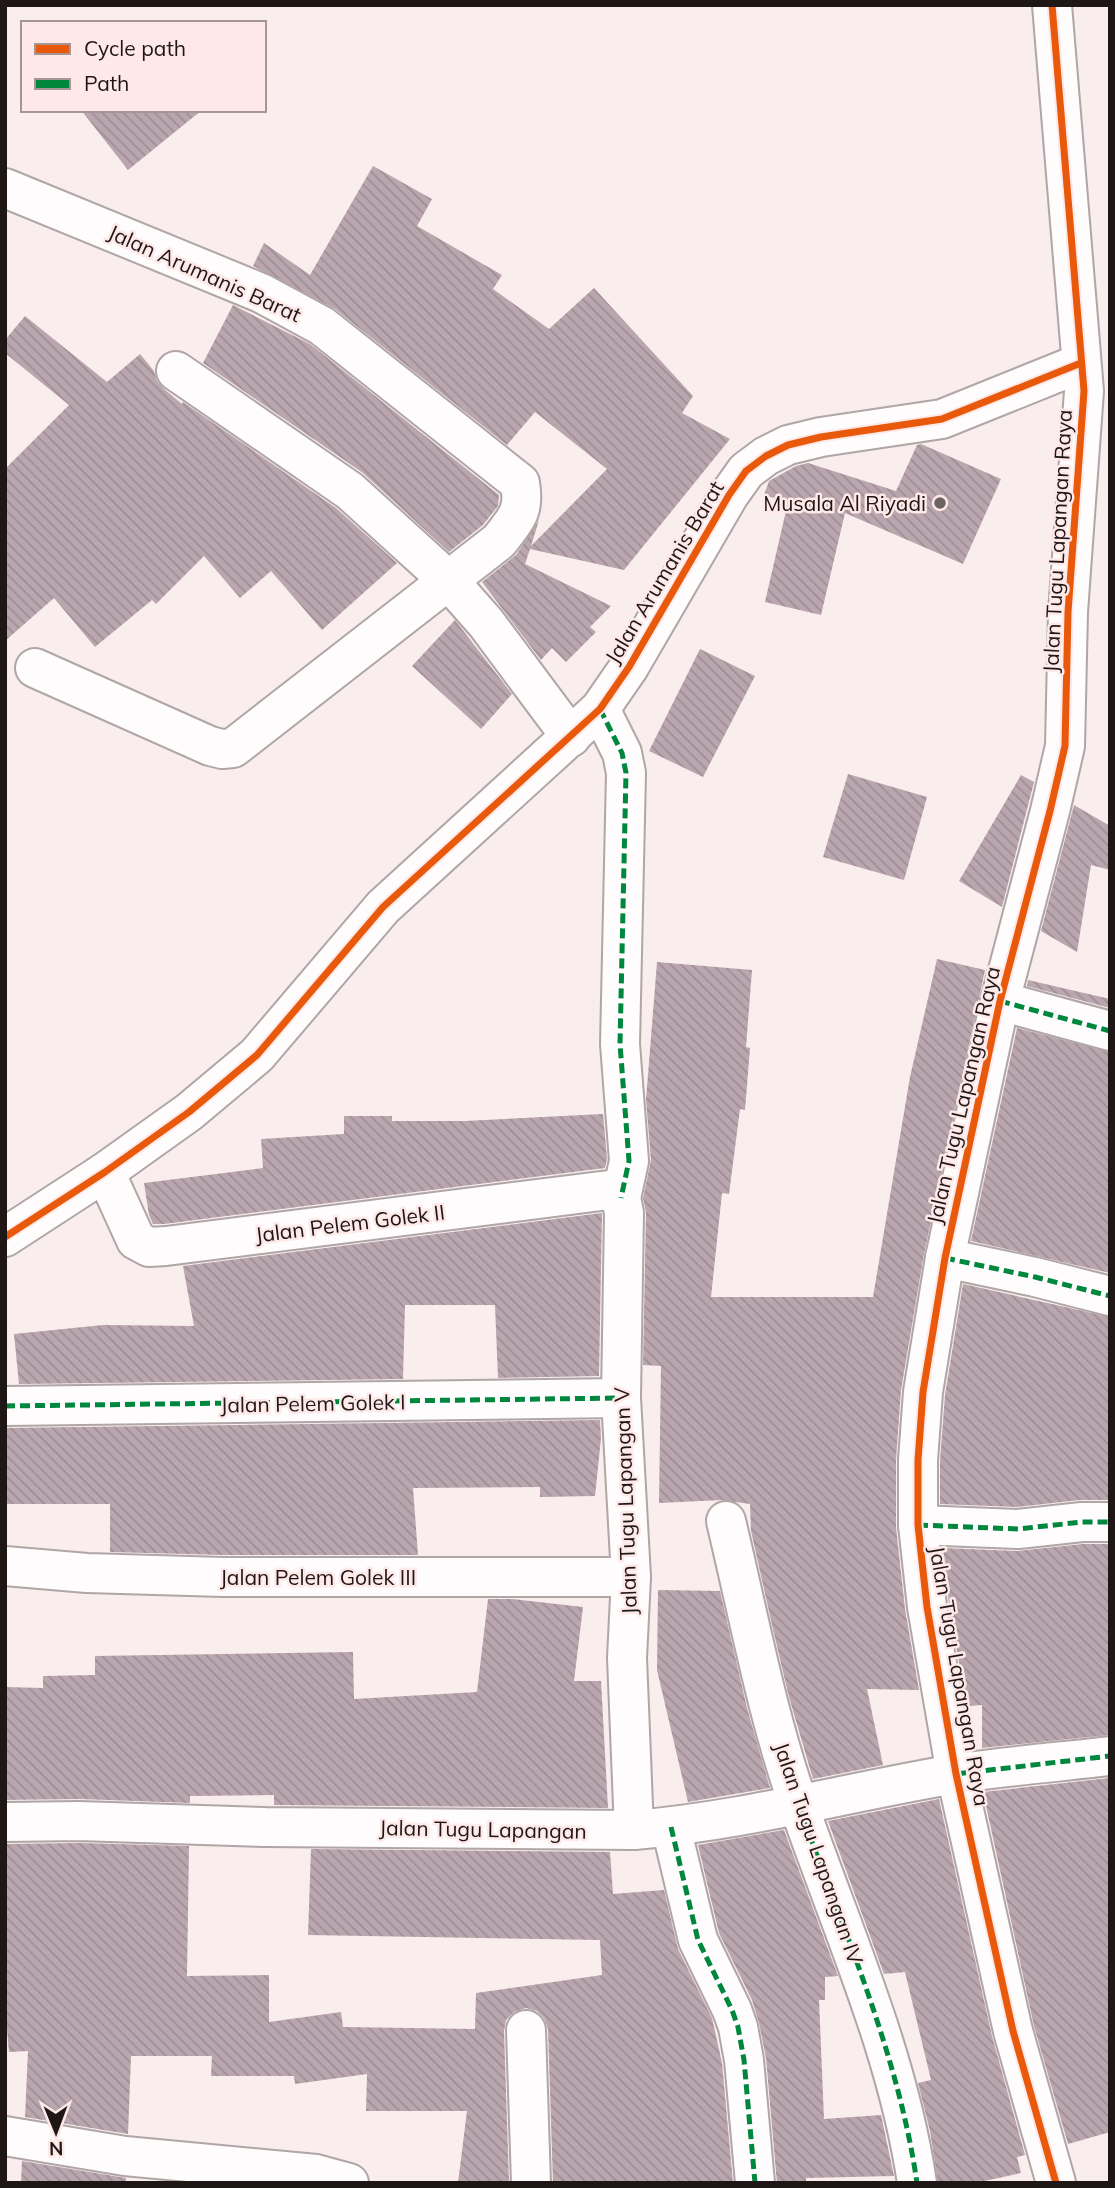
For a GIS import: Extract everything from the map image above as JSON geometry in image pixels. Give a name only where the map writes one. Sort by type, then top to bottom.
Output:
[{"type":"street","name":"Jalan Tugu Lapangan Raya","points":[[1052,5],[1091,382],[1068,612],[1065,746],[1000,1001],[945,1258],[923,1392],[918,1460],[918,1525],[927,1607],[956,1774],[1013,2031],[1056,2183]]},
{"type":"street","name":"Jalan Arumanis Barat","points":[[5,188],[261,293],[322,326],[520,484],[523,500],[519,515],[499,541],[233,748],[222,750],[210,746],[35,667]]},
{"type":"street","points":[[176,371],[350,491],[449,581],[486,624],[571,737]]},
{"type":"street","name":"Jalan Arumanis Barat","points":[[5,1237],[105,1172],[189,1112],[257,1055],[383,907],[600,709],[629,667],[729,495],[746,471],[765,456],[788,445],[821,437],[942,419],[1091,382]]},
{"type":"street","name":"Jalan Tugu Lapangan V","points":[[600,709],[622,753],[626,773],[620,1044],[629,1161],[622,1205],[621,1398],[631,1577],[627,1657],[652,1829],[738,2028],[744,2060],[755,2183]]},
{"type":"street","points":[[1000,1001],[1110,1031]]},
{"type":"street","name":"Jalan Pelem Golek II","points":[[105,1172],[136,1240],[149,1247],[609,1189],[622,1205]]},
{"type":"street","points":[[945,1258],[1110,1296]]},
{"type":"street","name":"Jalan Pelem Golek I","points":[[5,1406],[621,1398]]},
{"type":"street","name":"Jalan Tugu Lapangan IV","points":[[726,1521],[768,1699],[799,1806],[888,2051],[903,2105],[917,2183]]},
{"type":"street","points":[[918,1525],[1018,1529],[1082,1522],[1110,1522]]},
{"type":"street","name":"Jalan Pelem Golek III","points":[[5,1566],[87,1573],[223,1577],[631,1577]]},
{"type":"street","name":"Jalan Tugu Lapangan","points":[[5,1822],[79,1821],[265,1827],[652,1829],[799,1806],[956,1774],[1110,1756]]},
{"type":"street","points":[[526,2030],[531,2183]]},
{"type":"street","points":[[5,2136],[125,2156],[316,2174],[349,2183]]},
{"type":"building","points":[[83,112],[200,112],[128,170]]},
{"type":"building","points":[[373,166],[432,199],[417,226],[502,275],[493,289],[549,329],[594,288],[693,396],[682,413],[730,439],[624,570],[530,549],[525,564],[611,606],[590,627],[596,632],[566,662],[552,648],[541,660],[482,582],[516,555],[539,520],[531,546],[607,469],[535,412],[507,445],[335,309],[253,266],[264,243],[310,275]]},
{"type":"building","points":[[233,305],[310,344],[499,495],[498,506],[483,525],[449,552],[363,473],[203,363]]},
{"type":"building","points":[[25,316],[107,382],[140,354],[154,371],[157,381],[182,404],[183,402],[336,508],[397,563],[322,630],[271,571],[240,598],[204,556],[156,604],[152,600],[95,647],[54,598],[5,641],[5,469],[69,405],[5,353],[5,340]]},
{"type":"building","points":[[921,444],[1001,479],[963,564],[845,513],[821,615],[765,602],[788,502],[764,495],[769,481],[796,466],[808,463],[896,491],[917,445]]},
{"type":"building","points":[[455,620],[512,694],[481,729],[412,666]]},
{"type":"building","points":[[700,649],[755,676],[703,777],[649,751]]},
{"type":"building","points":[[848,774],[927,797],[904,880],[823,857]]},
{"type":"building","points":[[1021,775],[1034,782],[1002,907],[959,881]]},
{"type":"building","points":[[1074,805],[1110,826],[1110,870],[1091,865],[1077,952],[1041,931]]},
{"type":"building","points":[[937,959],[985,970],[924,1254],[901,1390],[896,1460],[896,1527],[905,1609],[919,1690],[867,1689],[883,1765],[813,1779],[772,1625],[751,1531],[750,1504],[722,1500],[659,1503],[661,1366],[643,1365],[646,1213],[643,1198],[651,1160],[646,1100],[657,962],[752,970],[746,1047],[750,1048],[745,1110],[740,1109],[729,1194],[722,1193],[711,1297],[873,1297],[910,1077]]},
{"type":"building","points":[[1028,980],[1110,999],[1110,1008],[1027,986]]},
{"type":"building","points":[[1017,1028],[1110,1052],[1110,1273],[971,1241]]},
{"type":"building","points":[[603,1114],[607,1159],[605,1168],[164,1224],[153,1224],[149,1215],[144,1183],[263,1168],[261,1139],[344,1134],[344,1116],[392,1116],[392,1121],[465,1121]]},
{"type":"building","points":[[602,1213],[599,1376],[498,1378],[495,1305],[405,1305],[403,1379],[19,1384],[14,1334],[103,1325],[194,1326],[183,1266]]},
{"type":"building","points":[[963,1284],[1110,1317],[1110,1500],[1080,1500],[1017,1507],[940,1504],[945,1395]]},
{"type":"building","points":[[600,1420],[601,1438],[595,1496],[540,1497],[540,1487],[413,1488],[418,1555],[110,1552],[110,1504],[5,1504],[5,1428]]},
{"type":"building","points":[[1110,1544],[1110,1735],[982,1748],[982,1705],[969,1706],[968,1691],[964,1691],[949,1604],[943,1548],[1017,1551]]},
{"type":"building","points":[[658,1590],[720,1591],[747,1708],[770,1788],[688,1802],[657,1670]]},
{"type":"building","points":[[488,1599],[583,1607],[574,1681],[601,1681],[608,1808],[274,1805],[274,1795],[190,1796],[190,1803],[79,1799],[5,1800],[5,1687],[43,1688],[43,1676],[95,1675],[95,1656],[353,1652],[354,1699],[477,1692]]},
{"type":"building","points":[[1110,1778],[1110,2132],[1068,2144],[1034,2026],[983,1792]]},
{"type":"building","points":[[939,1799],[992,2036],[1025,2155],[1017,2157],[1021,2173],[975,2183],[938,2183],[930,2131],[918,2083],[931,2080],[905,1972],[884,1974],[828,1821]]},
{"type":"building","points":[[784,1830],[838,1976],[825,1977],[825,2000],[819,2000],[824,2119],[881,2115],[894,2176],[806,2178],[806,2183],[777,2183],[766,2058],[759,2023],[752,2000],[719,1933],[698,1845]]},
{"type":"building","points":[[5,1844],[189,1846],[187,1976],[269,1975],[269,2022],[341,2012],[343,2027],[475,2029],[476,1993],[602,1975],[600,1940],[308,1935],[311,1849],[610,1852],[613,1894],[664,1890],[678,1949],[712,2018],[722,2063],[733,2183],[553,2183],[548,2029],[544,2018],[537,2011],[526,2008],[514,2012],[506,2020],[504,2031],[509,2183],[458,2183],[467,2111],[366,2111],[367,2074],[295,2084],[294,2076],[211,2076],[212,2056],[131,2056],[128,2134],[25,2117],[28,2051],[9,2052],[5,2007]]},
{"type":"building","points":[[22,2161],[126,2178],[126,2183],[21,2183]]},
{"type":"marked path","points":[[600,709],[622,753],[626,773],[620,1044],[629,1161],[621,1198]]},
{"type":"marked path","points":[[1000,1001],[1110,1031]]},
{"type":"marked path","points":[[945,1258],[1110,1296]]},
{"type":"marked path","points":[[5,1406],[621,1398]]},
{"type":"marked path","points":[[918,1525],[1018,1529],[1082,1522],[1110,1522]]},
{"type":"marked path","points":[[956,1774],[1110,1756]]},
{"type":"marked path","points":[[799,1806],[883,2039],[897,2086],[917,2183]]},
{"type":"marked path","points":[[671,1827],[698,1940],[738,2027],[744,2060],[755,2183]]},
{"type":"cycle path","points":[[1052,5],[1084,391],[1068,612],[1065,746],[1000,1001],[945,1258],[923,1392],[918,1460],[918,1525],[927,1607],[956,1774],[1013,2031],[1056,2183]]},
{"type":"cycle path","points":[[5,1237],[105,1172],[189,1112],[257,1055],[383,907],[600,709],[629,667],[729,495],[746,471],[766,456],[788,445],[821,437],[942,419],[1081,363]]},
{"type":"place","name":"Musala Al Riyadi","points":[[940,503]]}]
